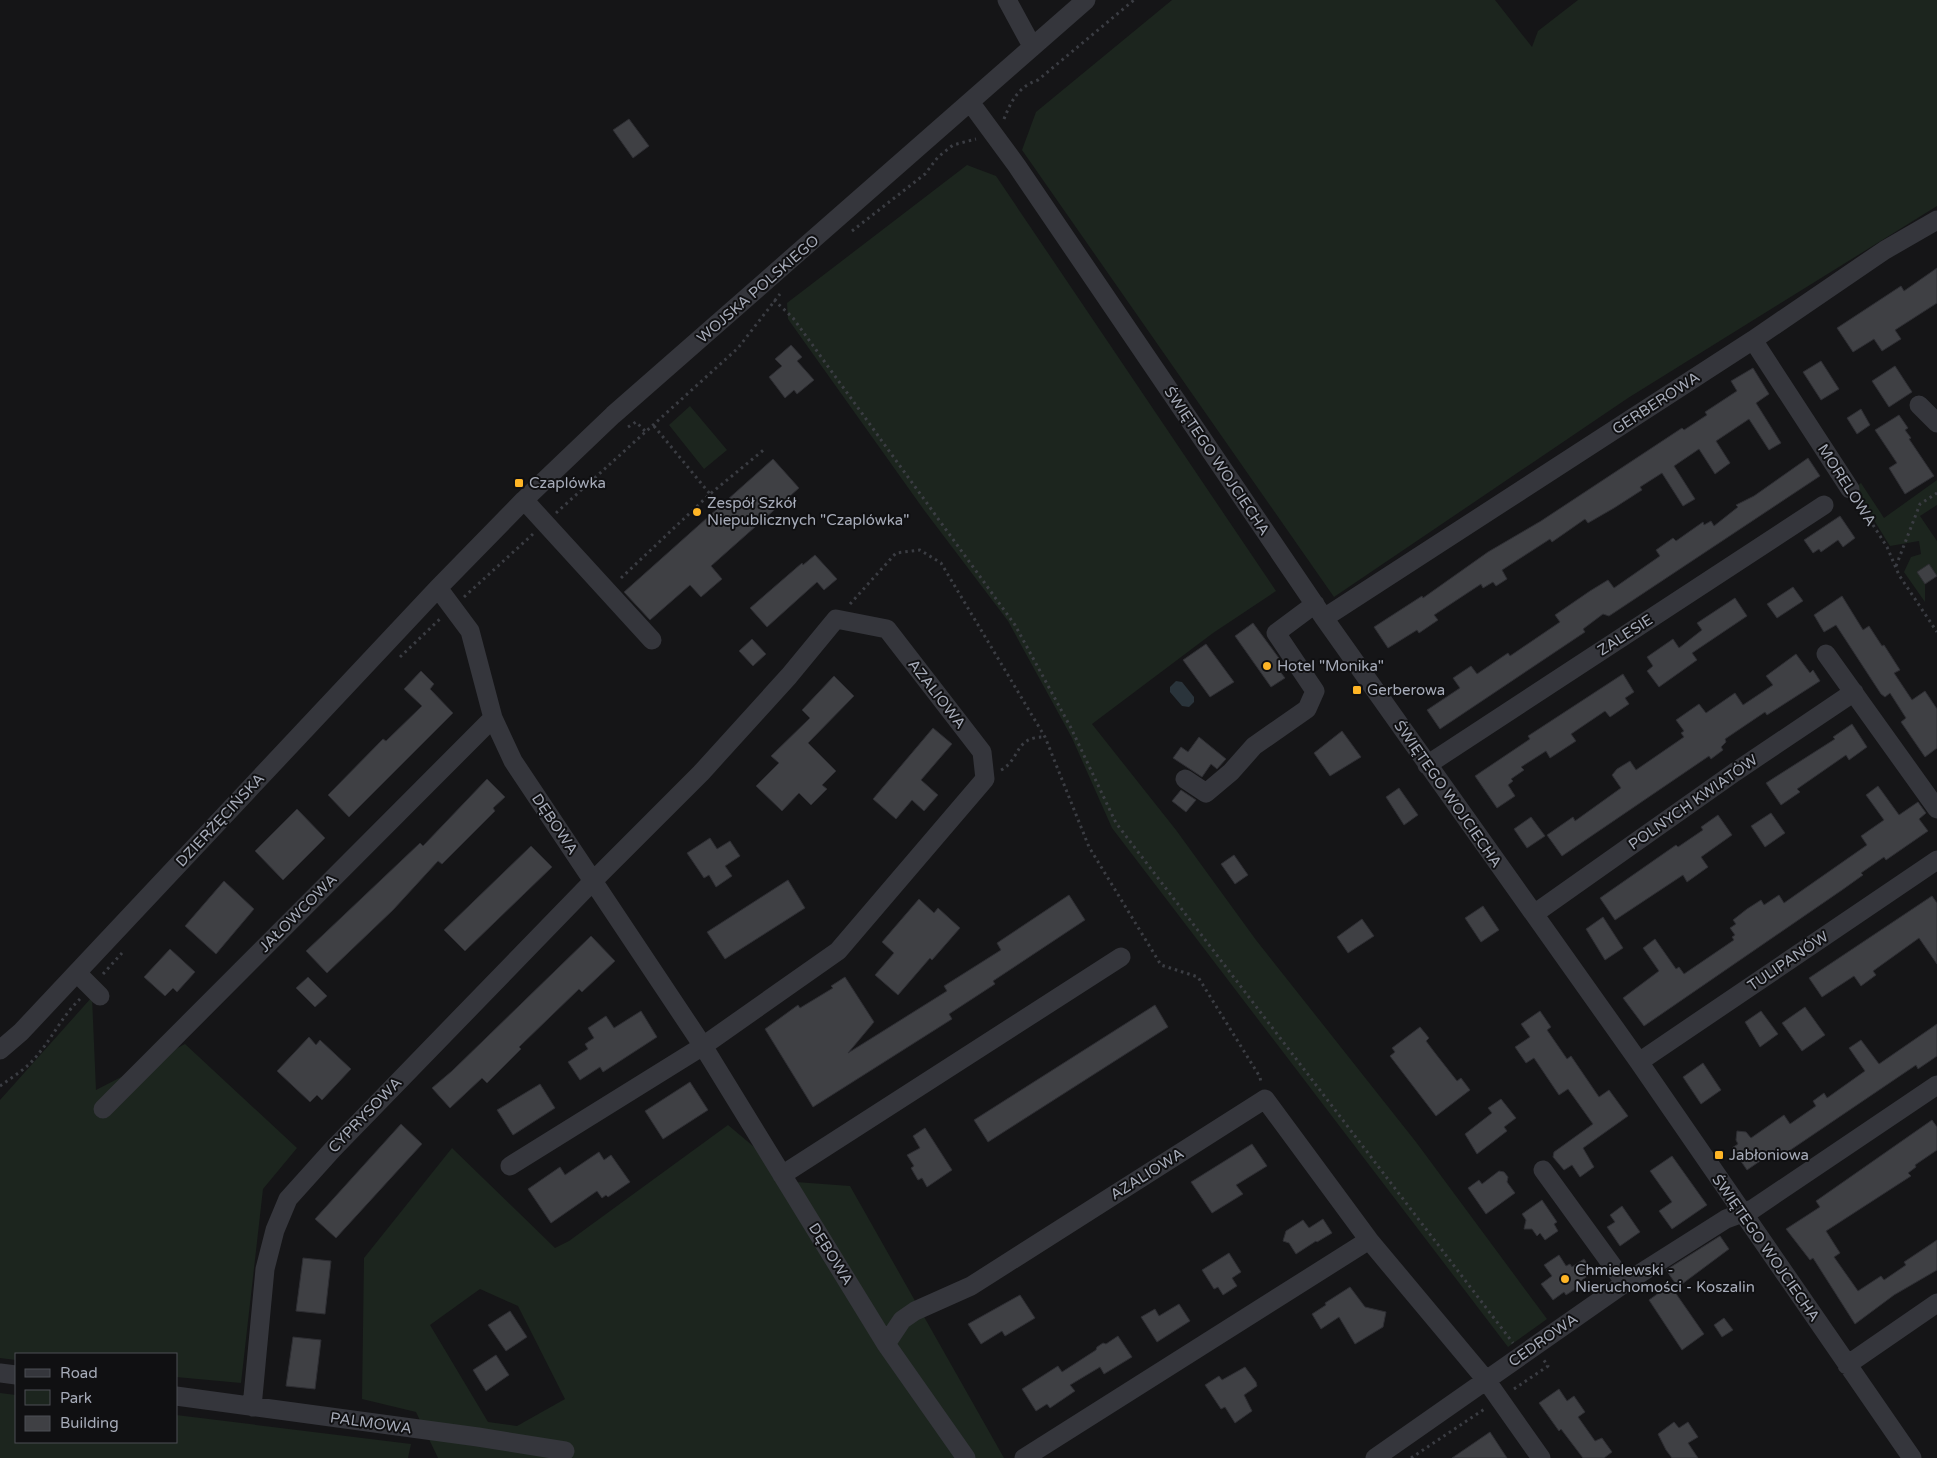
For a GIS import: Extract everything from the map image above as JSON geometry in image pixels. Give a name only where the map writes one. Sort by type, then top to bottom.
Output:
[{"type":"street","points":[[1007,0],[1032,46]]},
{"type":"street","name":"WOJSKA POLSKIEGO","points":[[438,588],[524,500],[613,415],[1086,0]]},
{"type":"street","name":"ŚWIĘTEGO WOJCIECHA","points":[[970,102],[992,131],[1319,611],[1639,1062],[1912,1458]]},
{"type":"street","name":"GERBEROWA","points":[[1185,779],[1206,793],[1231,772],[1254,746],[1307,709],[1315,691],[1276,633],[1319,611],[1753,340],[1885,250],[1937,220]]},
{"type":"street","name":"MORELOWA","points":[[1753,340],[1850,489]]},
{"type":"street","points":[[1920,405],[1937,423]]},
{"type":"street","points":[[524,500],[652,640]]},
{"type":"street","name":"ZALESIE","points":[[1427,765],[1824,506]]},
{"type":"street","name":"DĘBOWA","points":[[438,588],[470,631],[493,718],[512,761],[703,1046],[886,1344],[966,1458]]},
{"type":"street","name":"DZIERŻĘCIŃSKA","points":[[0,1050],[21,1032],[77,973],[438,588]]},
{"type":"street","points":[[593,880],[702,773],[789,676],[836,619]]},
{"type":"street","name":"AZALIOWA","points":[[836,619],[887,629],[982,752],[985,779]]},
{"type":"street","points":[[1826,654],[1937,810]]},
{"type":"street","name":"POLNYCH KWIATÓW","points":[[1534,914],[1735,772],[1854,692]]},
{"type":"street","name":"JAŁOWCOWA","points":[[102,1109],[493,718]]},
{"type":"street","points":[[510,1166],[703,1046],[838,951],[985,779]]},
{"type":"street","name":"TULIPANÓW","points":[[1639,1062],[1937,860]]},
{"type":"street","name":"CYPRYSOWA","points":[[252,1407],[265,1269],[275,1230],[288,1198],[339,1142],[593,880]]},
{"type":"street","points":[[782,1175],[1120,957]]},
{"type":"street","points":[[77,973],[96,992]]},
{"type":"street","points":[[1741,1212],[1753,1209],[1937,1085]]},
{"type":"street","points":[[1264,1099],[1369,1240],[1486,1380],[1541,1458]]},
{"type":"street","name":"AZALIOWA","points":[[886,1344],[902,1320],[915,1311],[971,1286],[1264,1099]]},
{"type":"street","points":[[1543,1170],[1625,1283]]},
{"type":"street","name":"CEDROWA","points":[[1375,1458],[1625,1283],[1726,1219],[1741,1212]]},
{"type":"street","points":[[1024,1458],[1369,1240]]},
{"type":"street","points":[[1847,1365],[1937,1303]]},
{"type":"street","points":[[0,1373],[15,1375]]},
{"type":"street","name":"PALMOWA","points":[[178,1396],[478,1437],[565,1451]]},
{"type":"path","points":[[846,236],[925,174],[938,157],[954,145],[984,137],[992,131],[1003,121],[1010,103],[1025,84],[1038,80],[1134,0]]},
{"type":"path","points":[[396,661],[738,348],[786,286]]},
{"type":"path","points":[[774,300],[793,318],[869,426],[1015,625],[1071,728],[1116,823],[1375,1165],[1523,1354]]},
{"type":"path","points":[[654,426],[710,494]]},
{"type":"path","points":[[621,578],[710,494],[766,448]]},
{"type":"path","name":"MORELOWA","points":[[1850,489],[1937,632]]},
{"type":"path","points":[[1896,567],[1920,504],[1937,493]]},
{"type":"path","points":[[836,619],[896,554],[920,550],[941,564],[1045,737],[1089,848],[1161,965],[1198,978],[1260,1077],[1264,1099]]},
{"type":"path","points":[[985,779],[1008,766],[1020,745],[1034,737],[1045,737]]},
{"type":"path","points":[[0,1086],[22,1070],[39,1053],[67,1011],[96,992],[128,945]]},
{"type":"green space","points":[[1172,0],[1495,0],[1532,47],[1538,31],[1578,0],[1937,0],[1937,206],[1628,398],[1334,597],[1022,150],[1036,112]]},
{"type":"green space","points":[[967,165],[996,176],[1276,591],[1213,633],[1092,724],[1176,830],[1256,940],[1416,1142],[1547,1319],[1508,1347],[1112,828],[1072,738],[1008,621],[924,510],[788,319],[787,303]]},
{"type":"green space","points":[[690,406],[727,450],[704,469],[669,425]]},
{"type":"green space","points":[[1937,480],[1937,505],[1920,516],[1937,541],[1937,576],[1925,584],[1925,602],[1904,572],[1911,557],[1921,554],[1919,541],[1890,546],[1854,488],[1861,483],[1884,518]]},
{"type":"green space","points":[[92,997],[96,1090],[185,1044],[297,1148],[263,1189],[241,1383],[178,1377],[178,1353],[15,1353],[15,1360],[0,1358],[0,1100]]},
{"type":"green space","points":[[728,1125],[796,1182],[850,1186],[1004,1458],[438,1458],[416,1412],[362,1399],[364,1258],[452,1148],[555,1248],[569,1241]],"holes":[[[480,1289],[518,1306],[565,1399],[517,1426],[488,1422],[430,1325]]]},
{"type":"green space","points":[[0,1393],[15,1395],[15,1443],[178,1443],[178,1415],[411,1444],[408,1458],[0,1458]]},
{"type":"shaded area","points":[[1176,681],[1182,682],[1194,697],[1194,702],[1189,707],[1182,706],[1170,692],[1170,687]]},
{"type":"building","points":[[629,119],[649,146],[633,158],[613,130]]},
{"type":"building","points":[[1937,268],[1937,303],[1895,330],[1901,339],[1882,351],[1874,339],[1853,352],[1837,328],[1901,286],[1904,291]]},
{"type":"building","points":[[791,345],[802,357],[797,361],[814,380],[797,394],[794,390],[785,398],[769,377],[782,366],[775,359]]},
{"type":"building","points":[[1821,361],[1839,389],[1821,400],[1803,372]]},
{"type":"building","points":[[1895,366],[1912,392],[1889,407],[1872,381]]},
{"type":"building","points":[[1753,368],[1769,394],[1756,403],[1781,443],[1769,450],[1749,419],[1716,441],[1730,463],[1715,474],[1699,449],[1674,466],[1695,499],[1683,506],[1662,473],[1640,487],[1642,490],[1614,508],[1588,523],[1585,519],[1552,542],[1550,539],[1502,570],[1507,579],[1496,586],[1493,582],[1483,588],[1481,584],[1434,615],[1438,620],[1419,633],[1417,630],[1388,648],[1374,627],[1422,596],[1423,598],[1488,552],[1541,521],[1682,428],[1684,430],[1707,415],[1705,412],[1737,391],[1731,381]]},
{"type":"building","points":[[1861,409],[1870,425],[1857,434],[1847,418]]},
{"type":"building","points":[[1899,415],[1908,428],[1905,430],[1911,438],[1909,439],[1934,476],[1905,494],[1889,468],[1897,463],[1875,430]]},
{"type":"building","points":[[1808,458],[1820,476],[1609,616],[1603,614],[1583,629],[1585,632],[1440,729],[1427,710],[1460,688],[1453,678],[1471,666],[1477,674],[1508,653],[1510,656],[1560,622],[1555,615],[1590,591],[1608,580],[1614,588],[1660,556],[1656,550],[1673,538],[1676,541],[1703,522],[1704,525],[1711,521],[1714,526],[1738,507],[1736,505],[1754,496]]},
{"type":"building","name":"Zespół Szkół Niepublicznych \"Czaplówka\"","points":[[773,459],[799,488],[711,566],[722,579],[701,597],[690,585],[650,620],[624,592]]},
{"type":"building","points":[[1840,516],[1855,538],[1843,547],[1838,540],[1821,552],[1819,549],[1813,553],[1804,540]]},
{"type":"building","points":[[815,555],[837,579],[824,590],[817,582],[767,627],[750,608],[802,563],[803,565]]},
{"type":"building","points":[[1929,564],[1937,576],[1925,584],[1917,572]]},
{"type":"building","points":[[1793,587],[1803,601],[1777,618],[1767,604]]},
{"type":"building","points":[[1842,596],[1863,630],[1869,626],[1882,646],[1884,645],[1900,670],[1894,673],[1912,700],[1925,691],[1937,709],[1937,748],[1925,757],[1901,722],[1906,718],[1890,693],[1885,697],[1881,694],[1836,625],[1824,632],[1814,615]]},
{"type":"building","points":[[1735,598],[1747,616],[1692,653],[1697,660],[1659,687],[1647,671],[1653,666],[1647,657],[1673,639],[1679,648],[1702,630],[1697,623]]},
{"type":"building","points":[[1253,623],[1284,665],[1278,669],[1285,678],[1271,687],[1235,636]]},
{"type":"building","points":[[752,639],[766,654],[753,666],[739,651]]},
{"type":"building","points":[[1206,644],[1234,682],[1210,697],[1183,660]]},
{"type":"building","points":[[1796,654],[1810,673],[1813,670],[1820,681],[1767,715],[1765,712],[1725,739],[1726,742],[1721,747],[1723,750],[1711,759],[1709,756],[1562,856],[1547,835],[1573,817],[1575,821],[1621,788],[1612,775],[1617,769],[1630,761],[1636,770],[1684,737],[1681,733],[1684,731],[1676,720],[1699,704],[1706,713],[1735,693],[1743,705],[1773,685],[1766,676]]},
{"type":"building","points":[[421,671],[434,684],[430,689],[453,713],[349,817],[328,795],[383,739],[386,741],[422,706],[404,689]]},
{"type":"building","points":[[1623,674],[1634,692],[1625,698],[1629,704],[1610,717],[1605,711],[1571,734],[1576,741],[1550,758],[1546,751],[1521,767],[1524,770],[1511,779],[1513,781],[1508,785],[1515,796],[1497,808],[1475,776],[1530,739],[1528,736]]},
{"type":"building","points":[[834,676],[854,696],[808,743],[836,771],[822,785],[827,789],[811,805],[799,793],[782,811],[756,786],[779,763],[771,756],[810,718],[802,710]]},
{"type":"building","points":[[1852,724],[1867,747],[1849,760],[1846,755],[1797,789],[1800,792],[1781,805],[1766,783],[1835,739],[1833,737]]},
{"type":"building","points":[[933,728],[952,744],[921,780],[938,795],[924,811],[912,800],[896,819],[873,799]]},
{"type":"building","points":[[1342,731],[1361,757],[1330,776],[1314,753]]},
{"type":"building","points":[[1199,737],[1226,759],[1217,769],[1211,764],[1202,777],[1173,758],[1181,747],[1188,752]]},
{"type":"building","points":[[487,779],[505,797],[493,808],[495,811],[442,864],[438,861],[393,910],[327,973],[306,951],[420,843],[423,846]]},
{"type":"building","points":[[1878,786],[1899,815],[1918,802],[1926,813],[1919,819],[1928,831],[1886,860],[1884,857],[1861,873],[1863,875],[1842,890],[1644,1026],[1623,998],[1659,971],[1643,948],[1655,939],[1676,969],[1679,967],[1684,974],[1734,940],[1732,937],[1735,935],[1730,928],[1736,924],[1733,920],[1747,909],[1761,900],[1764,905],[1779,895],[1784,903],[1867,845],[1861,836],[1884,820],[1866,795]]},
{"type":"building","points":[[1399,788],[1418,815],[1404,825],[1386,797]]},
{"type":"building","points":[[1181,790],[1196,800],[1186,812],[1172,801]]},
{"type":"building","points":[[297,809],[325,838],[283,880],[255,851]]},
{"type":"building","points":[[1771,813],[1785,833],[1765,847],[1751,826]]},
{"type":"building","points":[[1718,815],[1732,835],[1701,857],[1708,867],[1687,882],[1683,875],[1615,920],[1600,898],[1676,845],[1678,847],[1703,830],[1701,827]]},
{"type":"building","points":[[1531,817],[1545,836],[1527,848],[1514,829]]},
{"type":"building","points":[[710,838],[717,849],[730,841],[740,856],[725,866],[732,876],[716,887],[709,875],[704,878],[687,853]]},
{"type":"building","points":[[531,846],[552,867],[465,951],[444,930]]},
{"type":"building","points":[[1234,855],[1248,875],[1235,884],[1221,864]]},
{"type":"building","points":[[788,880],[805,908],[725,959],[707,932]]},
{"type":"building","points":[[224,881],[254,909],[216,954],[185,926]]},
{"type":"building","points":[[1069,895],[1085,920],[993,981],[995,984],[949,1014],[952,1019],[813,1107],[765,1029],[798,1005],[800,1008],[833,988],[831,986],[845,977],[874,1022],[848,1053],[947,991],[944,986],[1001,950],[997,943]]},
{"type":"building","points":[[1932,896],[1937,903],[1937,964],[1919,938],[1873,971],[1876,975],[1861,986],[1854,976],[1822,997],[1809,978]]},
{"type":"building","points":[[919,899],[934,913],[938,908],[960,928],[932,960],[930,958],[898,995],[875,975],[894,953],[882,942]]},
{"type":"building","points":[[1483,906],[1499,930],[1481,942],[1465,918]]},
{"type":"building","points":[[1603,917],[1623,948],[1605,960],[1586,929]]},
{"type":"building","points":[[1362,919],[1374,936],[1348,953],[1337,937]]},
{"type":"building","points":[[591,936],[615,961],[582,992],[579,989],[519,1047],[521,1049],[487,1083],[482,1078],[450,1108],[432,1088],[452,1071]]},
{"type":"building","points":[[170,949],[195,972],[177,992],[173,988],[165,996],[144,977]]},
{"type":"building","points":[[308,977],[327,996],[315,1007],[296,988]]},
{"type":"building","points":[[1155,1005],[1168,1027],[988,1142],[974,1120]]},
{"type":"building","points":[[1805,1007],[1825,1035],[1802,1051],[1782,1023]]},
{"type":"building","points":[[641,1011],[657,1037],[603,1072],[600,1067],[580,1080],[568,1062],[588,1049],[585,1044],[594,1038],[588,1028],[606,1016],[614,1028]]},
{"type":"building","points":[[1540,1011],[1551,1027],[1547,1030],[1567,1059],[1571,1056],[1599,1097],[1609,1090],[1628,1116],[1583,1148],[1594,1167],[1580,1177],[1572,1165],[1564,1170],[1553,1157],[1554,1152],[1593,1124],[1568,1089],[1559,1095],[1534,1058],[1526,1063],[1515,1047],[1530,1037],[1521,1024]]},
{"type":"building","points":[[1761,1011],[1778,1034],[1760,1047],[1745,1022]]},
{"type":"building","points":[[1937,1024],[1937,1056],[1918,1069],[1916,1065],[1783,1155],[1779,1148],[1747,1170],[1732,1148],[1738,1144],[1736,1140],[1737,1131],[1746,1132],[1751,1138],[1784,1115],[1790,1124],[1816,1106],[1813,1101],[1824,1093],[1827,1098],[1865,1071],[1849,1048],[1861,1040],[1879,1064]]},
{"type":"building","points":[[1420,1027],[1429,1038],[1426,1041],[1457,1081],[1461,1078],[1470,1090],[1436,1116],[1390,1056],[1395,1052],[1392,1048]]},
{"type":"building","points":[[309,1037],[316,1045],[320,1040],[351,1069],[322,1100],[317,1095],[310,1102],[277,1071]]},
{"type":"building","points":[[1703,1063],[1721,1090],[1701,1104],[1683,1077]]},
{"type":"building","points":[[690,1082],[708,1110],[663,1139],[645,1111]]},
{"type":"building","points":[[540,1084],[555,1108],[513,1135],[497,1110]]},
{"type":"building","points":[[1501,1099],[1516,1118],[1504,1127],[1507,1131],[1477,1154],[1465,1134],[1492,1113],[1488,1108]]},
{"type":"building","points":[[1932,1120],[1937,1127],[1937,1150],[1915,1165],[1916,1167],[1908,1173],[1911,1176],[1826,1231],[1840,1253],[1834,1257],[1858,1291],[1881,1276],[1884,1280],[1906,1265],[1904,1262],[1937,1240],[1937,1270],[1894,1295],[1855,1324],[1813,1258],[1810,1260],[1786,1229],[1820,1207],[1816,1201]]},
{"type":"building","points":[[401,1124],[422,1144],[336,1238],[315,1219]]},
{"type":"building","points":[[925,1128],[952,1170],[927,1187],[922,1178],[918,1180],[911,1168],[914,1166],[907,1155],[920,1148],[913,1136]]},
{"type":"building","points":[[1252,1144],[1267,1166],[1236,1185],[1243,1194],[1212,1213],[1191,1182]]},
{"type":"building","points":[[599,1152],[604,1160],[611,1155],[630,1182],[608,1197],[606,1195],[602,1198],[597,1191],[551,1223],[528,1189],[560,1167],[565,1175]]},
{"type":"building","points":[[1672,1156],[1707,1205],[1672,1229],[1659,1211],[1672,1202],[1650,1171]]},
{"type":"building","points":[[1499,1171],[1504,1172],[1508,1177],[1507,1182],[1515,1193],[1486,1214],[1468,1188],[1479,1180],[1482,1184]]},
{"type":"building","points":[[1542,1200],[1557,1222],[1554,1224],[1558,1231],[1545,1240],[1540,1233],[1537,1236],[1532,1229],[1524,1229],[1526,1220],[1522,1214]]},
{"type":"building","points":[[1622,1206],[1640,1232],[1620,1246],[1607,1227],[1615,1222],[1610,1215]]},
{"type":"building","points":[[1323,1219],[1332,1233],[1296,1254],[1289,1243],[1283,1241],[1286,1231],[1303,1220],[1309,1228]]},
{"type":"building","points":[[1720,1236],[1729,1249],[1678,1287],[1666,1270]]},
{"type":"building","points":[[1229,1253],[1241,1272],[1232,1278],[1237,1286],[1223,1295],[1218,1287],[1214,1289],[1202,1270]]},
{"type":"building","name":"Chmielewski - Nieruchomości - Koszalin","points":[[1559,1255],[1566,1266],[1570,1264],[1572,1267],[1584,1259],[1593,1272],[1578,1283],[1580,1286],[1566,1295],[1564,1292],[1553,1300],[1541,1284],[1552,1276],[1544,1265]]},
{"type":"building","points":[[303,1258],[331,1261],[325,1314],[296,1311]]},
{"type":"building","points":[[1670,1285],[1704,1334],[1682,1350],[1649,1300]]},
{"type":"building","points":[[1350,1287],[1365,1307],[1386,1312],[1383,1327],[1355,1344],[1339,1317],[1321,1329],[1312,1314]]},
{"type":"building","points":[[1020,1295],[1035,1318],[1005,1336],[1002,1331],[981,1344],[968,1324]]},
{"type":"building","points":[[1179,1304],[1190,1321],[1157,1342],[1141,1317],[1155,1309],[1159,1316]]},
{"type":"building","points":[[510,1311],[527,1337],[506,1351],[488,1325]]},
{"type":"building","points":[[1724,1318],[1733,1330],[1722,1337],[1714,1325]]},
{"type":"building","points":[[1118,1336],[1132,1357],[1104,1374],[1100,1367],[1070,1385],[1075,1391],[1050,1408],[1047,1404],[1036,1411],[1022,1389],[1058,1366],[1062,1372],[1096,1350],[1103,1343],[1106,1344]]},
{"type":"building","points":[[293,1337],[321,1340],[315,1389],[286,1386]]},
{"type":"building","points":[[496,1355],[509,1375],[486,1391],[473,1370]]},
{"type":"building","points":[[1245,1367],[1257,1386],[1244,1395],[1252,1411],[1235,1423],[1225,1407],[1221,1409],[1205,1385],[1219,1376],[1222,1380]]},
{"type":"building","points":[[1559,1389],[1567,1401],[1574,1396],[1585,1412],[1578,1417],[1595,1441],[1602,1438],[1612,1452],[1604,1458],[1583,1458],[1561,1429],[1559,1431],[1539,1403]]},
{"type":"building","points":[[1674,1422],[1679,1428],[1688,1422],[1698,1437],[1688,1443],[1698,1458],[1672,1458],[1666,1450],[1658,1434]]},
{"type":"building","points":[[1490,1432],[1507,1458],[1452,1458]]},
{"type":"place","name":"Czaplówka","points":[[519,483]]},
{"type":"place","name":"Zespół Szkół Niepublicznych \"Czaplówka\"","points":[[697,512]]},
{"type":"place","name":"Hotel \"Monika\"","points":[[1267,666]]},
{"type":"place","name":"Gerberowa","points":[[1357,690]]},
{"type":"place","name":"Jabłoniowa","points":[[1719,1155]]},
{"type":"place","name":"Chmielewski - Nieruchomości - Koszalin","points":[[1565,1279]]}]
